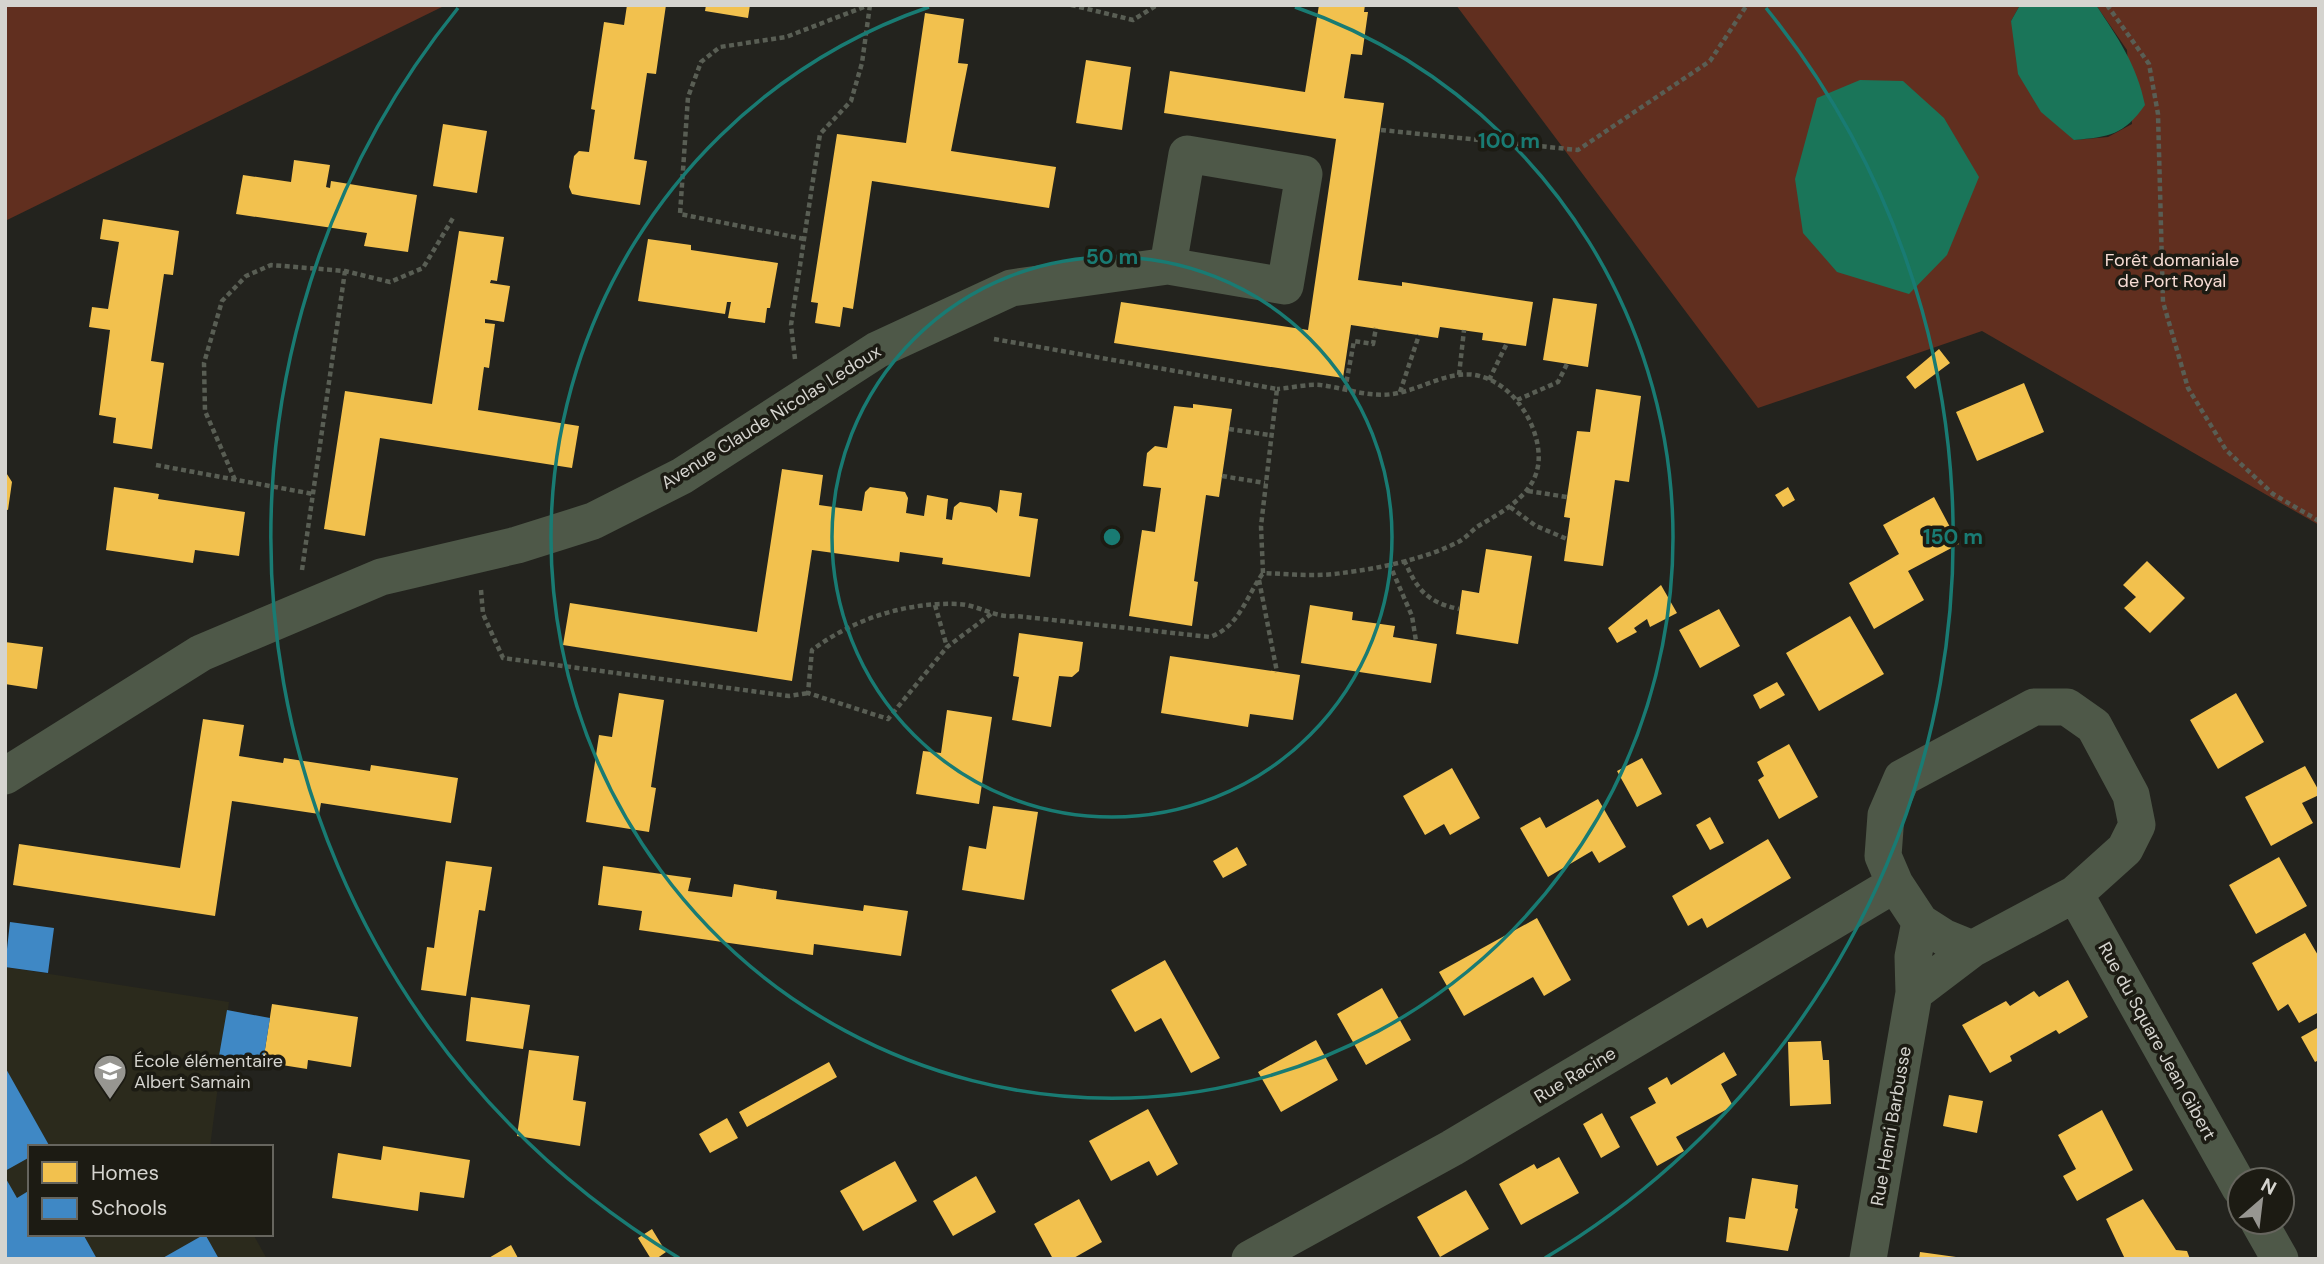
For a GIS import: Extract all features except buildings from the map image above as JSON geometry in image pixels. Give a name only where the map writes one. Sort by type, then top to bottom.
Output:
[{"type":"street","name":"Avenue Claude Nicolas Ledoux","points":[[5,776],[201,653],[381,577],[478,554],[593,520],[682,476],[877,350],[1010,288],[1168,266],[1284,286],[1304,174],[1188,154],[1168,266]]},
{"type":"street","points":[[1914,993],[1972,949],[2074,894],[2125,849],[2137,825],[2132,795],[2094,726],[2067,707],[2034,707],[1902,778],[1886,815],[1883,856],[1895,884],[1920,922],[1945,938],[1972,949]]},
{"type":"street","name":"Rue Racine","points":[[1250,1259],[1452,1148],[1895,884]]},
{"type":"street","name":"Rue du Square Jean Gibert","points":[[2074,894],[2228,1166]]},
{"type":"street","name":"Rue Henri Barbusse","points":[[1868,1259],[1914,993],[1913,957],[1920,922]]},
{"type":"street","points":[[2267,1236],[2280,1259]]},
{"type":"path","points":[[799,398],[791,325],[820,134],[852,101],[862,63],[870,5],[786,37],[720,47],[701,62],[688,97],[680,214],[804,239]]},
{"type":"path","points":[[1071,5],[1133,20],[1157,5]]},
{"type":"path","points":[[1381,130],[1578,150],[1710,61],[1747,5]]},
{"type":"path","points":[[2108,5],[2149,64],[2158,114],[2162,302],[2189,388],[2225,450],[2273,494],[2319,521]]},
{"type":"path","points":[[235,480],[205,411],[204,363],[222,301],[246,276],[271,265],[345,271],[390,282],[423,268],[453,218]]},
{"type":"path","points":[[296,613],[345,271]]},
{"type":"path","points":[[928,327],[1278,389],[1318,385],[1376,396],[1399,393],[1459,375],[1476,375],[1489,380],[1517,400],[1527,413],[1539,460],[1536,478],[1528,491],[1510,508],[1474,528],[1460,541],[1389,564],[1338,574],[1263,573]]},
{"type":"path","points":[[1345,390],[1354,341],[1373,344],[1376,328]]},
{"type":"path","points":[[1459,375],[1464,330]]},
{"type":"path","points":[[1399,393],[1419,335]]},
{"type":"path","points":[[1489,380],[1507,343]]},
{"type":"path","points":[[1517,400],[1558,382],[1567,364]]},
{"type":"path","points":[[808,693],[812,650],[840,629],[875,616],[934,605],[961,604],[991,614],[1210,637],[1225,632],[1237,618],[1263,573],[1260,554],[1265,483],[1269,435],[1278,389]]},
{"type":"path","points":[[1229,429],[1269,435]]},
{"type":"path","points":[[156,465],[313,495]]},
{"type":"path","points":[[1222,476],[1265,483]]},
{"type":"path","points":[[1528,491],[1567,497]]},
{"type":"path","points":[[1510,508],[1536,526],[1567,539]]},
{"type":"path","points":[[478,554],[483,614],[503,658],[789,695],[808,693],[888,719],[947,647],[991,614]]},
{"type":"path","points":[[1404,559],[1422,593],[1445,606],[1459,609]]},
{"type":"path","points":[[1389,564],[1412,616],[1416,641]]},
{"type":"path","points":[[1259,579],[1277,672]]},
{"type":"path","points":[[934,605],[947,647]]},
{"type":"shaded area","points":[[2020,5],[2096,5],[2126,52],[2142,91],[2145,105],[2130,123],[2106,136],[2074,140],[2041,112],[2018,74],[2011,21]]},
{"type":"shaded area","points":[[1860,80],[1903,81],[1944,118],[1979,177],[1947,255],[1909,294],[1837,272],[1803,233],[1795,179],[1817,98]]},
{"type":"shaded area","name":"École élémentaire Albert Samain","points":[[5,967],[229,1002],[210,1145],[28,1145],[28,1236],[254,1236],[267,1259],[5,1259]]},
{"type":"green space","points":[[5,5],[446,5],[5,221]]},
{"type":"green space","name":"Forêt domaniale de Port Royal","points":[[1456,5],[2020,5],[2011,21],[2075,140],[2108,137],[2132,124],[2127,50],[2096,5],[2319,5],[2319,525],[1982,331],[1758,408]]},
{"type":"place","name":"École élémentaire Albert Samain","points":[[110,1101]]}]
